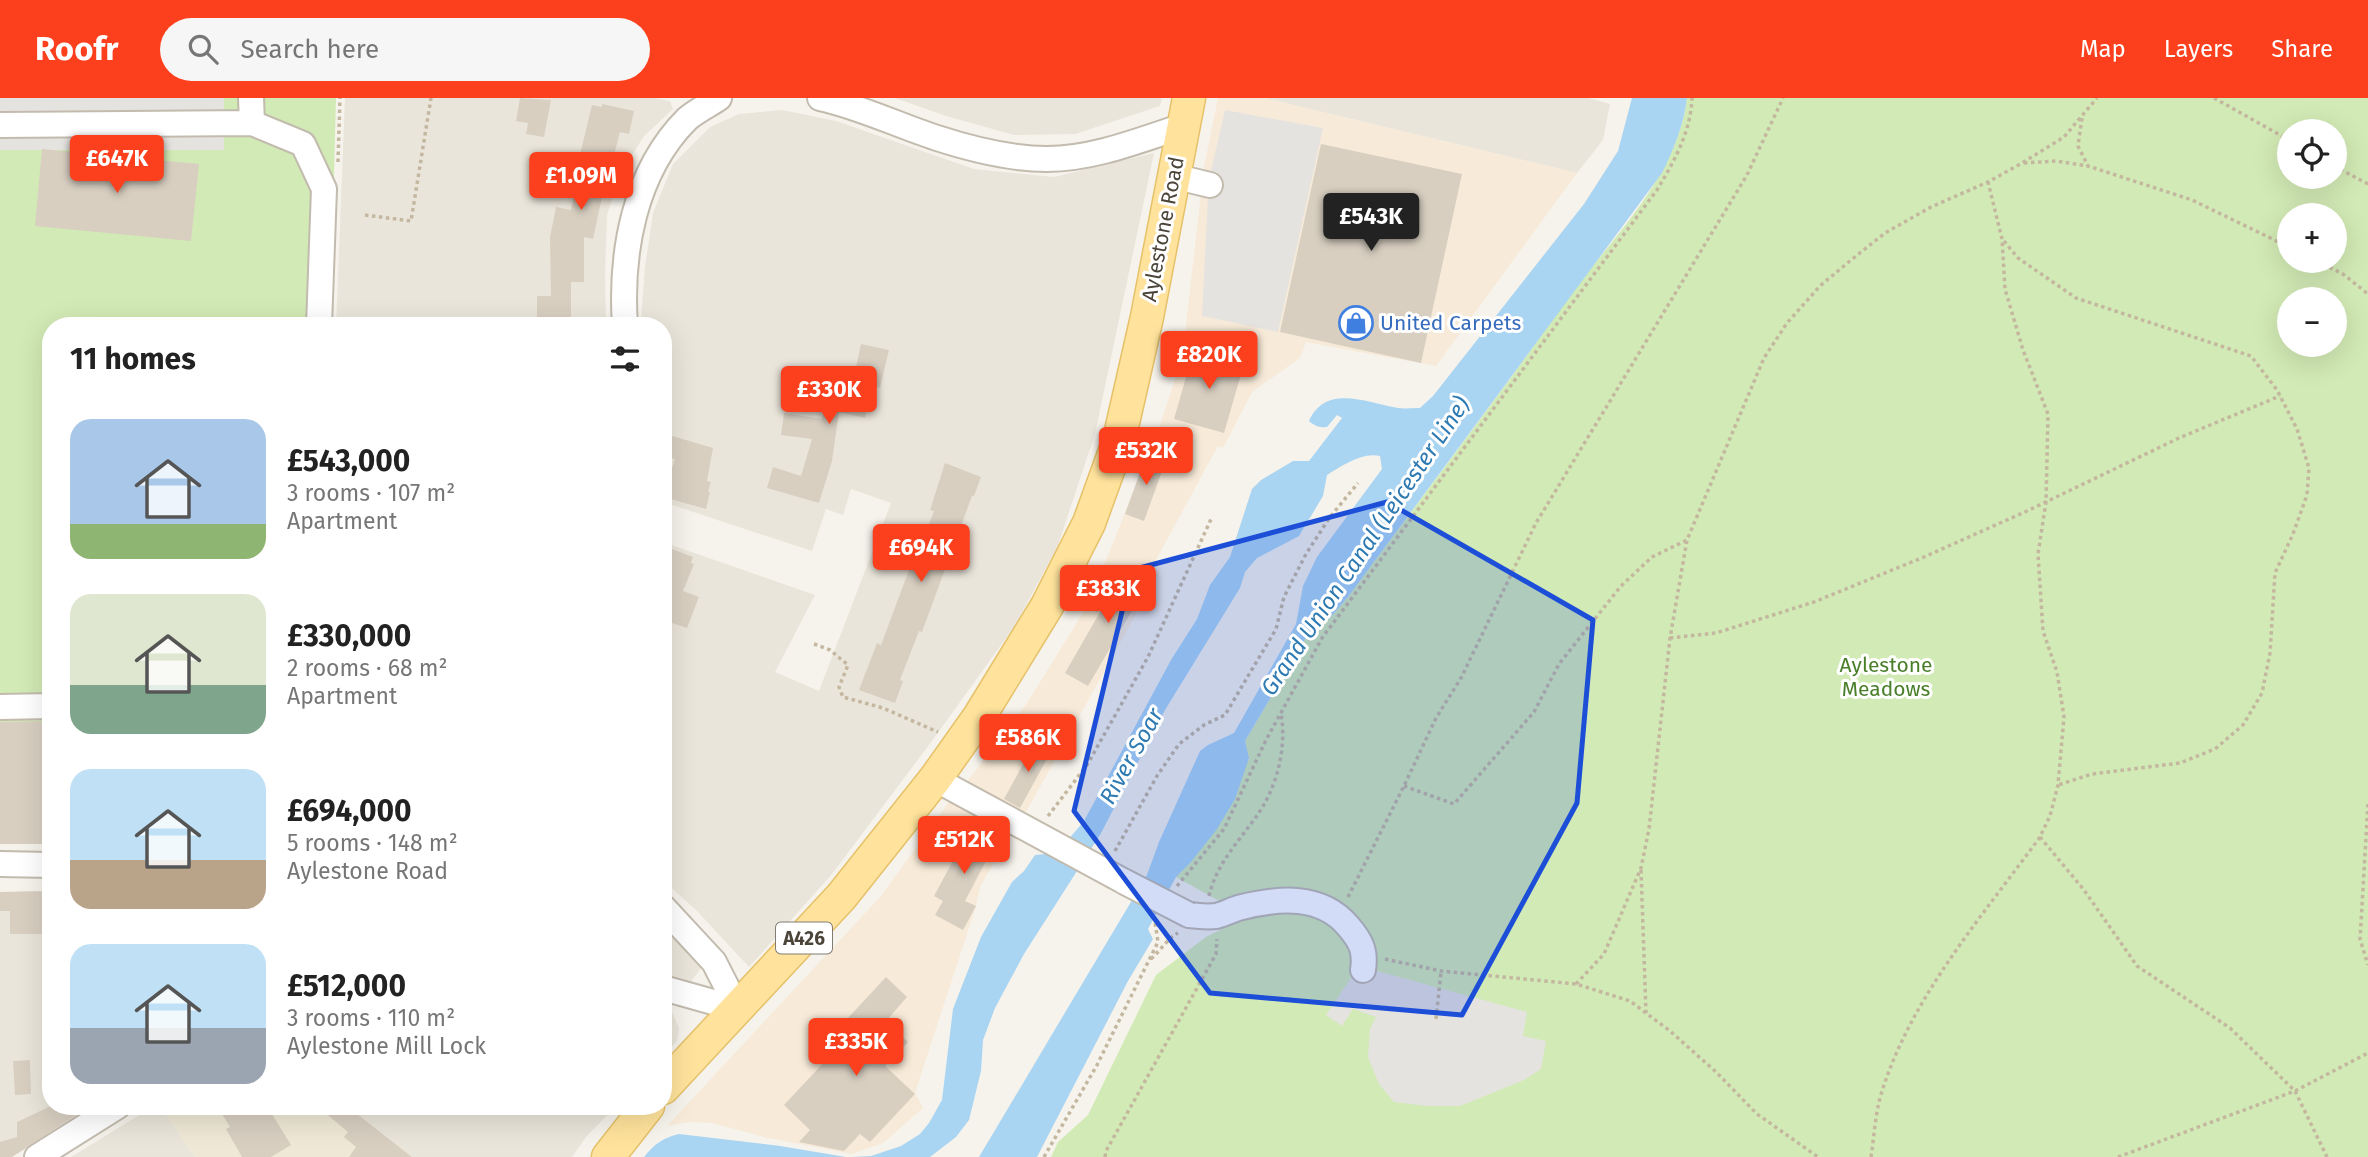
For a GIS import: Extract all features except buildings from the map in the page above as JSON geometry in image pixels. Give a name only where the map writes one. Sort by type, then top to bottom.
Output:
[{"type":"main road","name":"Aylestone Road","points":[[672,1079],[841,897],[935,779],[979,717],[1047,606],[1089,523],[1119,440],[1147,317],[1186,112]]},
{"type":"main road","points":[[608,1157],[641,1115]]},
{"type":"street","points":[[251,98],[252,123]]},
{"type":"street","points":[[625,317],[624,280],[635,216],[645,179],[666,145],[689,118],[719,98]]},
{"type":"street","points":[[820,98],[843,103],[937,138],[983,151],[1048,159],[1095,152],[1186,112]]},
{"type":"street","points":[[0,125],[252,123],[303,144],[324,189],[319,317]]},
{"type":"street","points":[[1173,176],[1210,185]]},
{"type":"street","points":[[0,707],[42,706]]},
{"type":"street","points":[[935,779],[1107,873],[1204,916],[1283,899],[1311,902],[1339,914],[1357,935],[1364,962]]},
{"type":"street","points":[[0,864],[42,865]]},
{"type":"street","points":[[672,917],[714,962],[738,1009]]},
{"type":"street","points":[[672,991],[738,1009]]},
{"type":"street","points":[[37,1157],[103,1115]]},
{"type":"path","points":[[365,215],[411,221],[430,98]]},
{"type":"path","points":[[1177,886],[1224,829],[1281,713],[1322,638],[1657,190],[1674,163],[1686,130],[1692,98]]},
{"type":"path","points":[[1339,914],[1436,718],[1461,678],[1536,523],[1747,176],[1783,98]]},
{"type":"path","points":[[1576,984],[1604,954],[1641,868],[1649,829],[1670,638],[1687,540],[1764,358],[1787,323],[1820,286],[1885,233],[1931,207],[1988,182],[2064,137],[2097,98]]},
{"type":"path","points":[[2214,98],[2277,133]]},
{"type":"path","points":[[2082,116],[2078,146],[2088,166]]},
{"type":"path","points":[[2022,163],[2056,161],[2088,166],[2192,200],[2277,241]]},
{"type":"path","points":[[2347,173],[2368,184]]},
{"type":"path","points":[[1871,1157],[1880,1100],[1894,1061],[1932,984],[2040,838],[2059,785],[2064,717],[2057,672],[2043,631],[2038,554],[2046,502],[2049,414],[2023,350],[2005,289],[2002,239],[1988,182]]},
{"type":"path","points":[[2002,239],[2018,258],[2076,298],[2251,356],[2280,396],[2297,429],[2309,468],[2307,495],[2275,573],[2270,653],[2262,693],[2243,725],[2216,749],[2180,763],[2092,774],[2059,785]]},
{"type":"path","points":[[2341,273],[2368,294]]},
{"type":"path","points":[[1670,638],[1716,633],[1815,602],[1924,557],[2179,438],[2280,396]]},
{"type":"path","points":[[1107,873],[1157,776],[1179,744],[1204,725],[1225,715],[1276,629],[1284,597],[1306,554],[1330,517],[1358,483]]},
{"type":"path","points":[[1043,839],[1148,657],[1212,517]]},
{"type":"path","points":[[1404,786],[1454,804],[1534,712],[1559,664],[1621,586],[1653,556],[1687,540]]},
{"type":"path","points":[[814,644],[830,650],[848,665],[839,687],[843,697],[883,708],[939,733]]},
{"type":"path","points":[[1105,1157],[1216,954],[1204,916],[1210,892],[1220,867],[1266,802],[1273,785],[1282,745],[1281,713]]},
{"type":"path","points":[[2368,804],[2360,939],[2368,965]]},
{"type":"path","points":[[2040,838],[2084,890],[2137,966],[2231,1028],[2295,1091],[2327,1157]]},
{"type":"path","points":[[1641,868],[1646,1013]]},
{"type":"path","points":[[1147,962],[1161,950],[1170,937],[1204,916]]},
{"type":"path","points":[[1044,1157],[1097,1065],[1158,942],[1155,922]]},
{"type":"path","points":[[1364,962],[1576,984],[1630,1001],[1670,1031],[1715,1071],[1757,1114],[1818,1157]]},
{"type":"path","points":[[1436,1019],[1441,971]]},
{"type":"path","points":[[2118,1157],[2295,1091],[2368,1053]]},
{"type":"highlighted area","points":[[1387,502],[1593,620],[1577,803],[1462,1015],[1210,993],[1074,811],[1132,570]]},
{"type":"shaded area","points":[[0,98],[224,98],[224,150],[0,150]]},
{"type":"shaded area","points":[[345,98],[654,98],[670,101],[673,109],[644,136],[621,173],[607,215],[606,317],[336,317]]},
{"type":"shaded area","points":[[895,98],[1162,98],[1160,106],[1075,134],[1014,135]]},
{"type":"shaded area","points":[[1218,98],[1264,98],[1577,173],[1436,366],[1306,342],[1300,358],[1252,392],[1223,448],[1218,446],[1151,569],[1159,573],[1021,821],[963,787],[1027,703],[1081,616],[1160,425],[1176,376],[1185,334],[1204,167]]},
{"type":"shaded area","points":[[1264,98],[1588,98],[1610,104],[1603,140],[1577,173]]},
{"type":"shaded area","points":[[782,110],[836,121],[974,169],[1054,177],[1154,153],[1095,434],[1057,548],[1014,627],[932,741],[832,874],[749,967],[672,888],[672,545],[815,595],[775,672],[819,691],[891,503],[851,489],[843,515],[826,509],[812,551],[672,505],[672,317],[641,317],[653,213],[673,164],[710,127],[739,114]]},
{"type":"shaded area","points":[[1225,110],[1323,128],[1278,332],[1202,316],[1208,197]]},
{"type":"shaded area","points":[[952,798],[1014,828],[980,887],[915,1093],[923,1108],[883,1143],[852,1154],[768,1138],[712,1123],[689,1122],[667,1126],[881,896]]},
{"type":"shaded area","points":[[42,891],[42,1115],[82,1115],[12,1157],[0,1157],[0,892]]},
{"type":"shaded area","points":[[672,932],[705,963],[689,984],[672,980]]},
{"type":"shaded area","points":[[1359,966],[1527,1012],[1523,1036],[1546,1041],[1541,1069],[1524,1080],[1460,1106],[1394,1102],[1379,1084],[1368,1057],[1370,1029],[1376,1017],[1353,1009],[1342,1026],[1326,1015]]},
{"type":"shaded area","points":[[672,1012],[679,1028],[677,1041],[672,1046]]},
{"type":"shaded area","points":[[139,1115],[166,1115],[195,1157],[71,1157]]},
{"type":"shaded area","points":[[166,1115],[358,1115],[412,1157],[195,1157]]},
{"type":"shaded area","points":[[358,1115],[607,1115],[586,1137],[572,1157],[412,1157]]},
{"type":"green space","points":[[0,98],[336,98],[330,317],[42,317],[42,756],[0,757]]},
{"type":"green space","name":"Aylestone Meadows","points":[[1687,98],[2368,98],[2368,1157],[1051,1157],[1058,1142],[1088,1115],[1156,975],[1206,937],[1224,928],[1221,902],[1176,877],[1191,862],[1249,759],[1245,741],[1311,629],[1329,619],[1348,597],[1569,297],[1641,204],[1671,154],[1681,127]]},
{"type":"water","points":[[1632,98],[1687,98],[1678,136],[1662,173],[1348,597],[1329,619],[1311,629],[1245,741],[1249,758],[1235,799],[1217,829],[1176,877],[1148,929],[1153,939],[1128,981],[1037,1157],[979,1157],[1147,875],[1200,751],[1234,733],[1296,624],[1303,586],[1317,557],[1382,469],[1380,456],[1359,458],[1327,475],[1323,496],[1299,536],[1257,558],[1245,572],[1240,588],[1165,710],[1100,835],[1024,954],[995,1008],[983,1040],[981,1071],[969,1120],[956,1137],[930,1157],[851,1157],[871,1156],[901,1146],[920,1134],[929,1123],[942,1100],[953,1009],[981,937],[1012,882],[1035,855],[1057,853],[1084,821],[1171,660],[1197,619],[1210,585],[1230,557],[1252,489],[1261,480],[1293,461],[1309,461],[1342,418],[1337,415],[1327,427],[1317,426],[1309,421],[1316,409],[1326,402],[1348,398],[1398,408],[1420,408],[1433,396],[1584,204],[1618,151]]},
{"type":"water","points":[[679,1134],[846,1157],[644,1157],[659,1142]]},
{"type":"place","name":"United Carpets","points":[[1356,323]]},
{"type":"water label","name":"Grand Union Canal (Leicester Line)","points":[[1365,546]]},
{"type":"water label","name":"River Soar","points":[[1131,756]]}]
